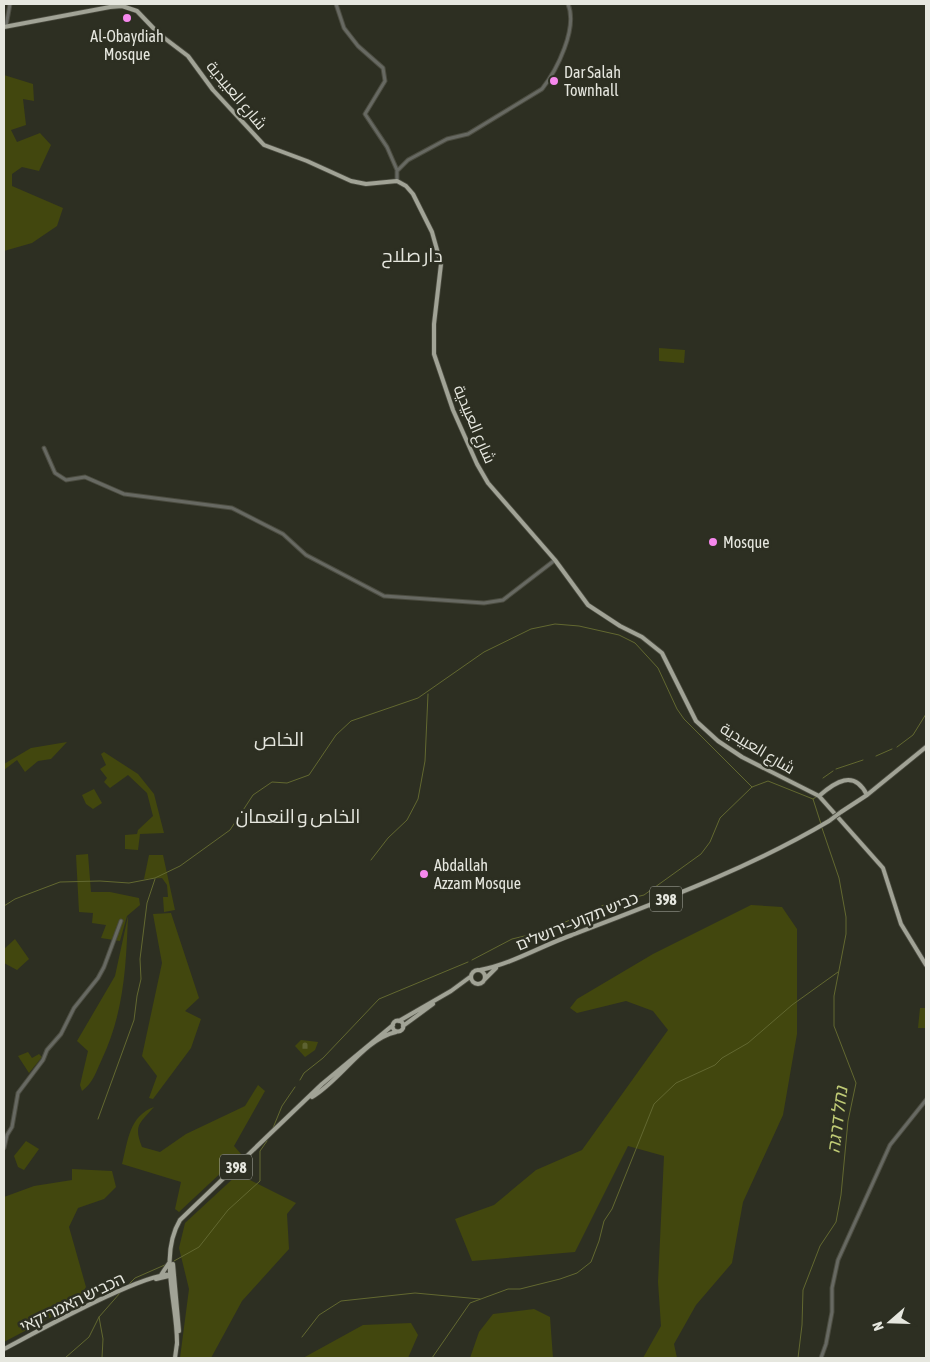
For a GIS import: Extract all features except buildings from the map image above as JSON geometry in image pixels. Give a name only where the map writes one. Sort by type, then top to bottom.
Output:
[{"type":"main road","name":"شارع العبيدية","points":[[5,27],[110,6],[134,9],[159,34],[188,56],[213,90],[264,145],[304,160],[351,182],[366,184],[397,181],[406,186],[419,204],[439,249],[441,277],[433,349],[459,423],[477,464],[488,483],[556,560],[588,605],[620,626],[642,637],[662,653],[696,721],[703,729],[742,757],[819,796],[884,868],[901,924],[926,965]]},
{"type":"main road","name":"398","points":[[867,795],[926,747]]},
{"type":"main road","points":[[819,796],[832,784],[846,780],[854,781],[864,789],[867,795]]},
{"type":"main road","name":"כביש תקוע–ירושלים","points":[[498,966],[678,894],[787,846],[867,795]]},
{"type":"main road","name":"398","points":[[175,1358],[179,1322],[170,1259],[172,1241],[177,1226],[185,1215],[310,1098],[392,1025],[459,986],[474,971],[498,966]]},
{"type":"main road","name":"398","points":[[459,986],[473,983],[480,984],[498,966]]},
{"type":"main road","points":[[480,970],[484,975],[484,980]]},
{"type":"main road","points":[[470,977],[473,983]]},
{"type":"main road","name":"398","points":[[363,1050],[389,1033],[401,1031],[403,1026],[451,991]]},
{"type":"main road","points":[[399,1021],[403,1026]]},
{"type":"main road","points":[[392,1025],[396,1032]]},
{"type":"main road","name":"398","points":[[172,1241],[172,1287],[177,1345]]},
{"type":"main road","points":[[162,1277],[170,1259]]},
{"type":"main road","points":[[162,1277],[172,1275]]},
{"type":"main road","points":[[162,1277],[172,1287]]},
{"type":"main road","name":"הכביש האמריקאי","points":[[4,1349],[107,1296],[162,1277]]},
{"type":"street","points":[[5,27],[10,4]]},
{"type":"street","points":[[336,4],[344,28],[358,46],[384,68],[385,81],[366,114],[387,148],[397,171],[397,181]]},
{"type":"street","points":[[397,171],[408,160],[425,149],[446,139],[468,134],[542,89],[548,82],[569,34],[572,24],[568,4]]},
{"type":"street","points":[[44,448],[55,473],[66,480],[85,477],[124,494],[232,508],[283,534],[306,554],[384,596],[484,603],[503,600],[556,560]]},
{"type":"street","points":[[4,1148],[7,1135],[12,1127],[18,1093],[43,1060],[47,1050],[61,1034],[74,1008],[98,978],[121,921]]},
{"type":"street","points":[[821,1358],[826,1344],[832,1312],[832,1288],[838,1260],[890,1145],[926,1100]]},
{"type":"green space","points":[[4,75],[33,84],[34,101],[23,99],[26,125],[11,130],[17,142],[40,133],[51,145],[39,171],[22,167],[12,174],[12,186],[63,208],[57,226],[32,243],[4,251]]},
{"type":"green space","points":[[659,348],[685,350],[684,363],[659,361]]},
{"type":"green space","points":[[67,742],[51,759],[38,761],[25,772],[17,760],[4,770],[4,764],[31,748]]},
{"type":"green space","points":[[104,752],[138,774],[154,794],[164,833],[140,834],[138,850],[125,849],[125,835],[137,834],[138,830],[153,816],[147,793],[128,775],[110,788],[104,782],[107,778],[100,769],[106,765],[101,754]]},
{"type":"green space","points":[[94,789],[102,803],[93,809],[86,804],[82,795]]},
{"type":"green space","points":[[88,854],[91,892],[110,892],[139,898],[140,905],[127,916],[120,941],[101,938],[106,925],[92,923],[93,913],[79,912],[76,855]]},
{"type":"green space","points":[[149,855],[163,855],[175,910],[164,912],[163,897],[168,897],[167,885],[162,878],[144,879]]},
{"type":"green space","points":[[751,905],[782,907],[797,929],[797,1034],[783,1115],[743,1202],[732,1263],[696,1305],[674,1344],[677,1358],[643,1358],[661,1326],[658,1282],[664,1156],[628,1146],[575,1252],[472,1261],[455,1219],[494,1205],[536,1170],[582,1150],[668,1030],[653,1011],[626,1001],[577,1013],[570,1008],[577,999],[653,954]]},
{"type":"green space","points":[[171,913],[199,998],[185,1011],[201,1019],[191,1048],[153,1099],[149,1098],[157,1076],[142,1056],[162,963],[153,914]]},
{"type":"green space","points":[[128,916],[125,971],[115,1024],[96,1073],[92,1081],[82,1091],[80,1085],[88,1051],[77,1041],[115,976]]},
{"type":"green space","points":[[15,939],[29,959],[17,970],[4,963],[4,949]]},
{"type":"green space","points":[[920,1008],[926,1008],[926,1028],[918,1028]]},
{"type":"green space","points":[[301,1040],[318,1042],[315,1050],[305,1057],[295,1046]]},
{"type":"green space","points":[[28,1052],[32,1058],[39,1054],[42,1057],[29,1073],[18,1056]]},
{"type":"green space","points":[[258,1085],[265,1091],[234,1146],[241,1154],[179,1212],[175,1209],[181,1182],[122,1164],[128,1138],[134,1123],[146,1111],[154,1107],[139,1125],[139,1140],[142,1147],[160,1152],[186,1134],[245,1106]]},
{"type":"green space","points":[[26,1141],[39,1149],[24,1170],[18,1167],[14,1156]]},
{"type":"green space","points":[[72,1169],[112,1171],[116,1187],[104,1199],[78,1208],[69,1227],[86,1287],[76,1304],[4,1342],[4,1197],[34,1186],[72,1180]]},
{"type":"green space","points":[[238,1174],[296,1203],[287,1214],[289,1249],[242,1301],[211,1358],[180,1358],[189,1289],[179,1248],[185,1223]]},
{"type":"green space","points":[[534,1309],[550,1317],[553,1358],[470,1358],[479,1332],[493,1314]]},
{"type":"green space","points":[[411,1323],[418,1335],[408,1358],[303,1358],[363,1325]]},
{"type":"waterway","points":[[4,906],[15,899],[60,882],[100,881],[129,883],[155,878],[180,866],[230,830],[253,795],[272,782],[287,783],[309,775],[336,735],[351,721],[418,698],[484,652],[531,629],[555,624],[579,626],[619,635],[635,643],[658,668],[677,709],[684,719],[752,787]]},
{"type":"waterway","points":[[371,860],[388,838],[407,820],[418,799],[425,761],[428,694]]},
{"type":"waterway","name":"נחל דרגה","points":[[897,747],[913,735],[926,714]]},
{"type":"waterway","name":"נחל דרגה","points":[[876,756],[892,749]]},
{"type":"waterway","name":"נחל דרגה","points":[[836,769],[863,760]]},
{"type":"waterway","name":"נחל דרגה","points":[[823,778],[833,771]]},
{"type":"waterway","points":[[472,960],[512,939],[545,931],[604,905],[644,895],[701,854],[710,842],[720,818],[752,787],[768,781],[813,799]]},
{"type":"waterway","name":"נחל דרגה","points":[[816,797],[813,799],[821,824]]},
{"type":"waterway","name":"נחל דרגה","points":[[798,1358],[802,1325],[803,1290],[820,1246],[836,1222],[841,1195],[848,1121],[856,1083],[834,1026],[834,996],[846,934],[846,917],[839,878],[822,828]]},
{"type":"waterway","points":[[98,1119],[134,1020],[141,979],[140,959],[147,903],[155,879]]},
{"type":"waterway","points":[[300,1080],[304,1073],[323,1058],[379,999],[468,962]]},
{"type":"waterway","points":[[432,1358],[470,1303],[508,1289],[520,1289],[560,1279],[577,1273],[591,1262],[604,1221],[612,1209],[654,1104],[676,1083],[715,1065],[722,1058],[748,1043],[792,1005],[838,972]]},
{"type":"waterway","points":[[273,1128],[282,1106],[295,1087]]},
{"type":"waterway","points":[[174,1261],[199,1247],[228,1210],[260,1181],[260,1151],[267,1141]]},
{"type":"waterway","points":[[128,1285],[135,1278],[167,1264]]},
{"type":"waterway","points":[[65,1358],[89,1337],[99,1317],[120,1293]]},
{"type":"waterway","points":[[302,1337],[319,1315],[341,1301],[415,1293],[480,1299]]},
{"type":"waterway","points":[[99,1317],[103,1339],[102,1358]]},
{"type":"place","name":"Al-Obaydiah Mosque","points":[[127,18]]},
{"type":"place","name":"Dar Salah Townhall","points":[[554,81]]},
{"type":"place","name":"Mosque","points":[[713,542]]},
{"type":"place","name":"Abdallah Azzam Mosque","points":[[424,874]]},
{"type":"district","name":"دار صلاح","points":[[412,255]]},
{"type":"district","name":"الخاص","points":[[279,739]]},
{"type":"district","name":"الخاص و النعمان","points":[[298,816]]}]
